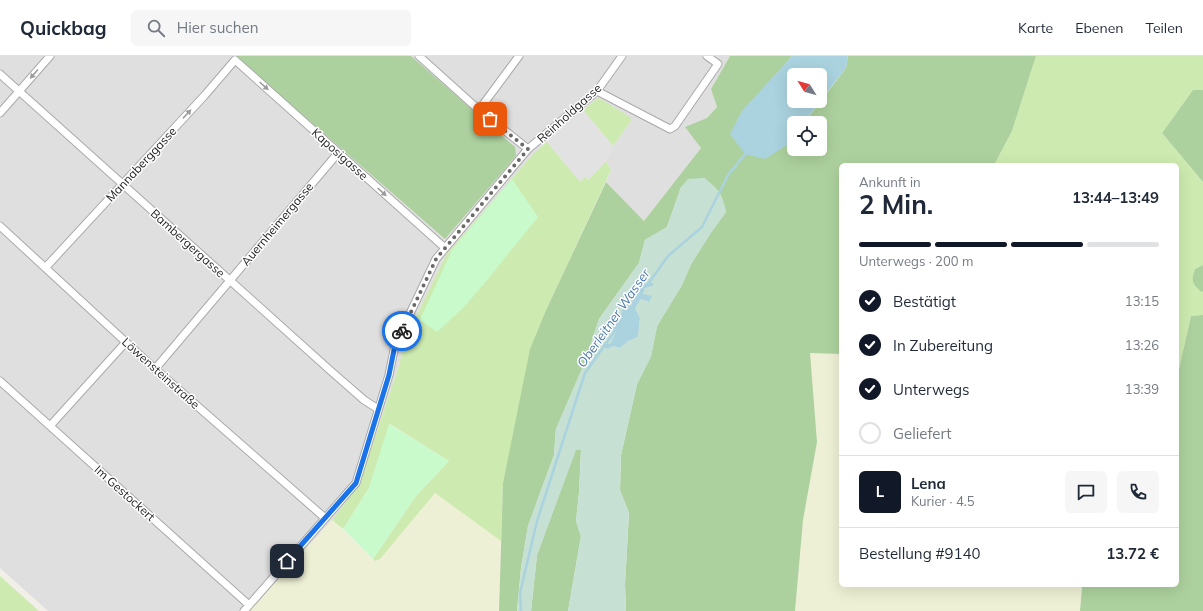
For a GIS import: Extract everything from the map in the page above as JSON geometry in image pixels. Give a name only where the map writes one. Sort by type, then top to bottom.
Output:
[{"type":"street","points":[[0,113],[50,56]]},
{"type":"street","points":[[419,56],[479,110],[528,149]]},
{"type":"street","points":[[479,110],[519,56]]},
{"type":"street","name":"Reinholdgasse","points":[[244,611],[356,483],[389,375],[395,345],[436,259],[528,149],[598,91],[622,56]]},
{"type":"street","points":[[598,91],[670,129],[675,126],[718,64],[707,56]]},
{"type":"street","name":"Kaposigasse","points":[[235,60],[445,248]]},
{"type":"street","name":"Mannaberggasse","points":[[46,267],[205,95],[235,60]]},
{"type":"street","name":"Bambergergasse","points":[[0,74],[348,386],[364,400],[378,409]]},
{"type":"street","name":"Auernheimergasse","points":[[155,369],[338,152]]},
{"type":"street","name":"Löwensteinstraße","points":[[0,226],[155,369],[325,518]]},
{"type":"street","points":[[50,426],[126,342]]},
{"type":"street","name":"Im Gestockert","points":[[0,381],[249,605]]},
{"type":"shaded area","points":[[0,56],[730,56],[711,89],[717,107],[707,118],[701,148],[644,221],[606,182],[611,170],[606,161],[613,146],[631,121],[604,101],[598,98],[534,153],[446,255],[406,337],[399,366],[359,485],[332,520],[250,611],[48,611],[0,568]]},
{"type":"shaded area","points":[[583,110],[613,146],[606,161],[588,180],[586,177],[580,182],[547,142]]},
{"type":"green space","points":[[235,56],[411,56],[515,147],[516,156],[445,239]]},
{"type":"green space","points":[[730,56],[792,56],[771,80],[787,133],[787,156],[827,156],[827,116],[809,116],[815,108],[827,108],[827,93],[846,68],[848,56],[1036,56],[1012,131],[995,163],[839,163],[839,354],[810,353],[817,442],[803,520],[795,611],[626,611],[625,584],[629,513],[620,490],[621,455],[637,384],[651,356],[657,326],[682,285],[691,264],[726,212],[719,193],[704,178],[681,187],[667,227],[645,240],[639,263],[599,319],[585,362],[556,429],[554,455],[528,526],[521,568],[517,611],[499,611],[503,483],[530,349],[547,308],[606,182],[644,221],[701,148],[685,127],[707,118],[717,107],[711,89]]},
{"type":"green space","points":[[1036,56],[1203,56],[1203,90],[1193,90],[1162,133],[1203,182],[1203,265],[1195,269],[1203,291],[1203,315],[1191,316],[1179,369],[1179,163],[995,163],[1012,131]]},
{"type":"green space","points":[[1193,90],[1203,90],[1203,182],[1162,133]]},
{"type":"green space","points":[[598,98],[630,117],[631,121],[613,146],[583,110]]},
{"type":"green space","points":[[547,142],[580,181],[586,177],[588,180],[606,161],[611,170],[547,308],[503,483],[501,541],[435,493],[380,559],[375,561],[373,559],[416,496],[449,461],[390,424],[369,488],[343,529],[332,520],[359,485],[399,366],[406,337],[446,255],[534,153]]},
{"type":"green space","points":[[704,178],[709,182],[719,193],[726,212],[691,264],[682,285],[657,326],[651,357],[637,384],[621,455],[620,490],[629,513],[625,584],[626,611],[568,611],[581,537],[576,521],[581,450],[576,450],[537,555],[531,611],[517,611],[521,568],[528,526],[554,455],[556,429],[585,362],[599,319],[639,263],[645,240],[667,227],[681,187],[688,179]],"holes":[[[649,282],[653,286],[645,288],[643,294],[648,302],[641,299],[635,308],[640,318],[638,337],[628,341],[620,348],[610,344],[616,332],[613,326],[620,320],[622,310],[631,305],[638,287]]]},
{"type":"green space","points":[[512,179],[538,217],[463,308],[437,332],[420,320],[452,250]]},
{"type":"green space","points":[[1203,265],[1202,292],[1194,284],[1193,277],[1195,269]]},
{"type":"green space","points":[[1203,315],[1203,611],[1080,611],[1081,587],[1179,587],[1179,369],[1191,316]]},
{"type":"green space","points":[[809,352],[839,354],[839,587],[1081,587],[1080,611],[795,611],[803,520],[817,442]]},
{"type":"green space","points":[[389,424],[449,461],[416,496],[373,559],[343,529],[369,488]]},
{"type":"green space","points":[[576,449],[581,450],[576,521],[581,536],[568,611],[531,611],[537,555]]},
{"type":"green space","points":[[435,493],[501,541],[499,611],[250,611],[332,520],[375,561],[380,559]]},
{"type":"green space","points":[[0,576],[39,611],[0,611]]},
{"type":"water","points":[[792,56],[848,56],[846,68],[827,92],[827,68],[787,68],[787,108],[815,108],[809,116],[787,116],[787,145],[765,159],[745,154],[730,134],[742,111]]},
{"type":"water","points":[[649,282],[653,283],[653,286],[645,288],[643,294],[652,296],[649,302],[641,299],[635,308],[640,318],[638,337],[628,341],[620,348],[613,346],[607,349],[602,345],[605,343],[610,344],[616,332],[611,330],[613,325],[620,320],[622,310],[631,305],[638,287]]},
{"type":"waterway","name":"Oberleitner Wasser","points":[[648,284],[668,256],[702,227],[728,175],[747,152]]},
{"type":"waterway","name":"Oberleitner Wasser","points":[[521,611],[520,593],[537,521],[585,373],[615,331]]},
{"type":"way so far","points":[[402,331],[436,259],[528,149],[490,119]]},
{"type":"route","points":[[287,561],[356,483],[389,375],[395,345],[402,331]]}]
